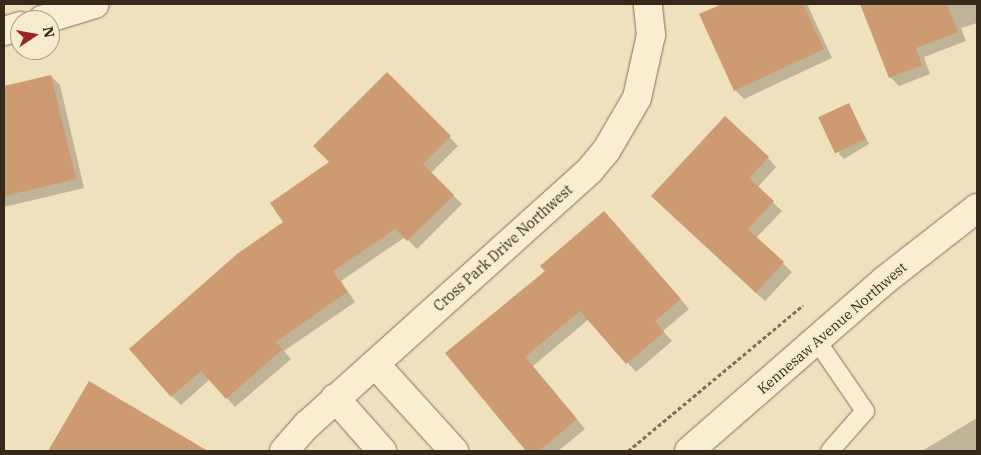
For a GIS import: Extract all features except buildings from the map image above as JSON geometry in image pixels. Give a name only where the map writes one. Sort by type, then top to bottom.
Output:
[{"type":"street","points":[[60,15],[95,4]]},
{"type":"street","name":"Cross Park Drive Northwest","points":[[284,451],[335,398],[590,170],[606,151],[637,98],[650,35],[648,4]]},
{"type":"street","name":"Kennesaw Avenue Northwest","points":[[689,451],[893,274],[977,208]]},
{"type":"street","points":[[375,364],[454,451]]},
{"type":"street","points":[[335,398],[382,451]]},
{"type":"lane","points":[[817,341],[865,410],[830,451]]}]
